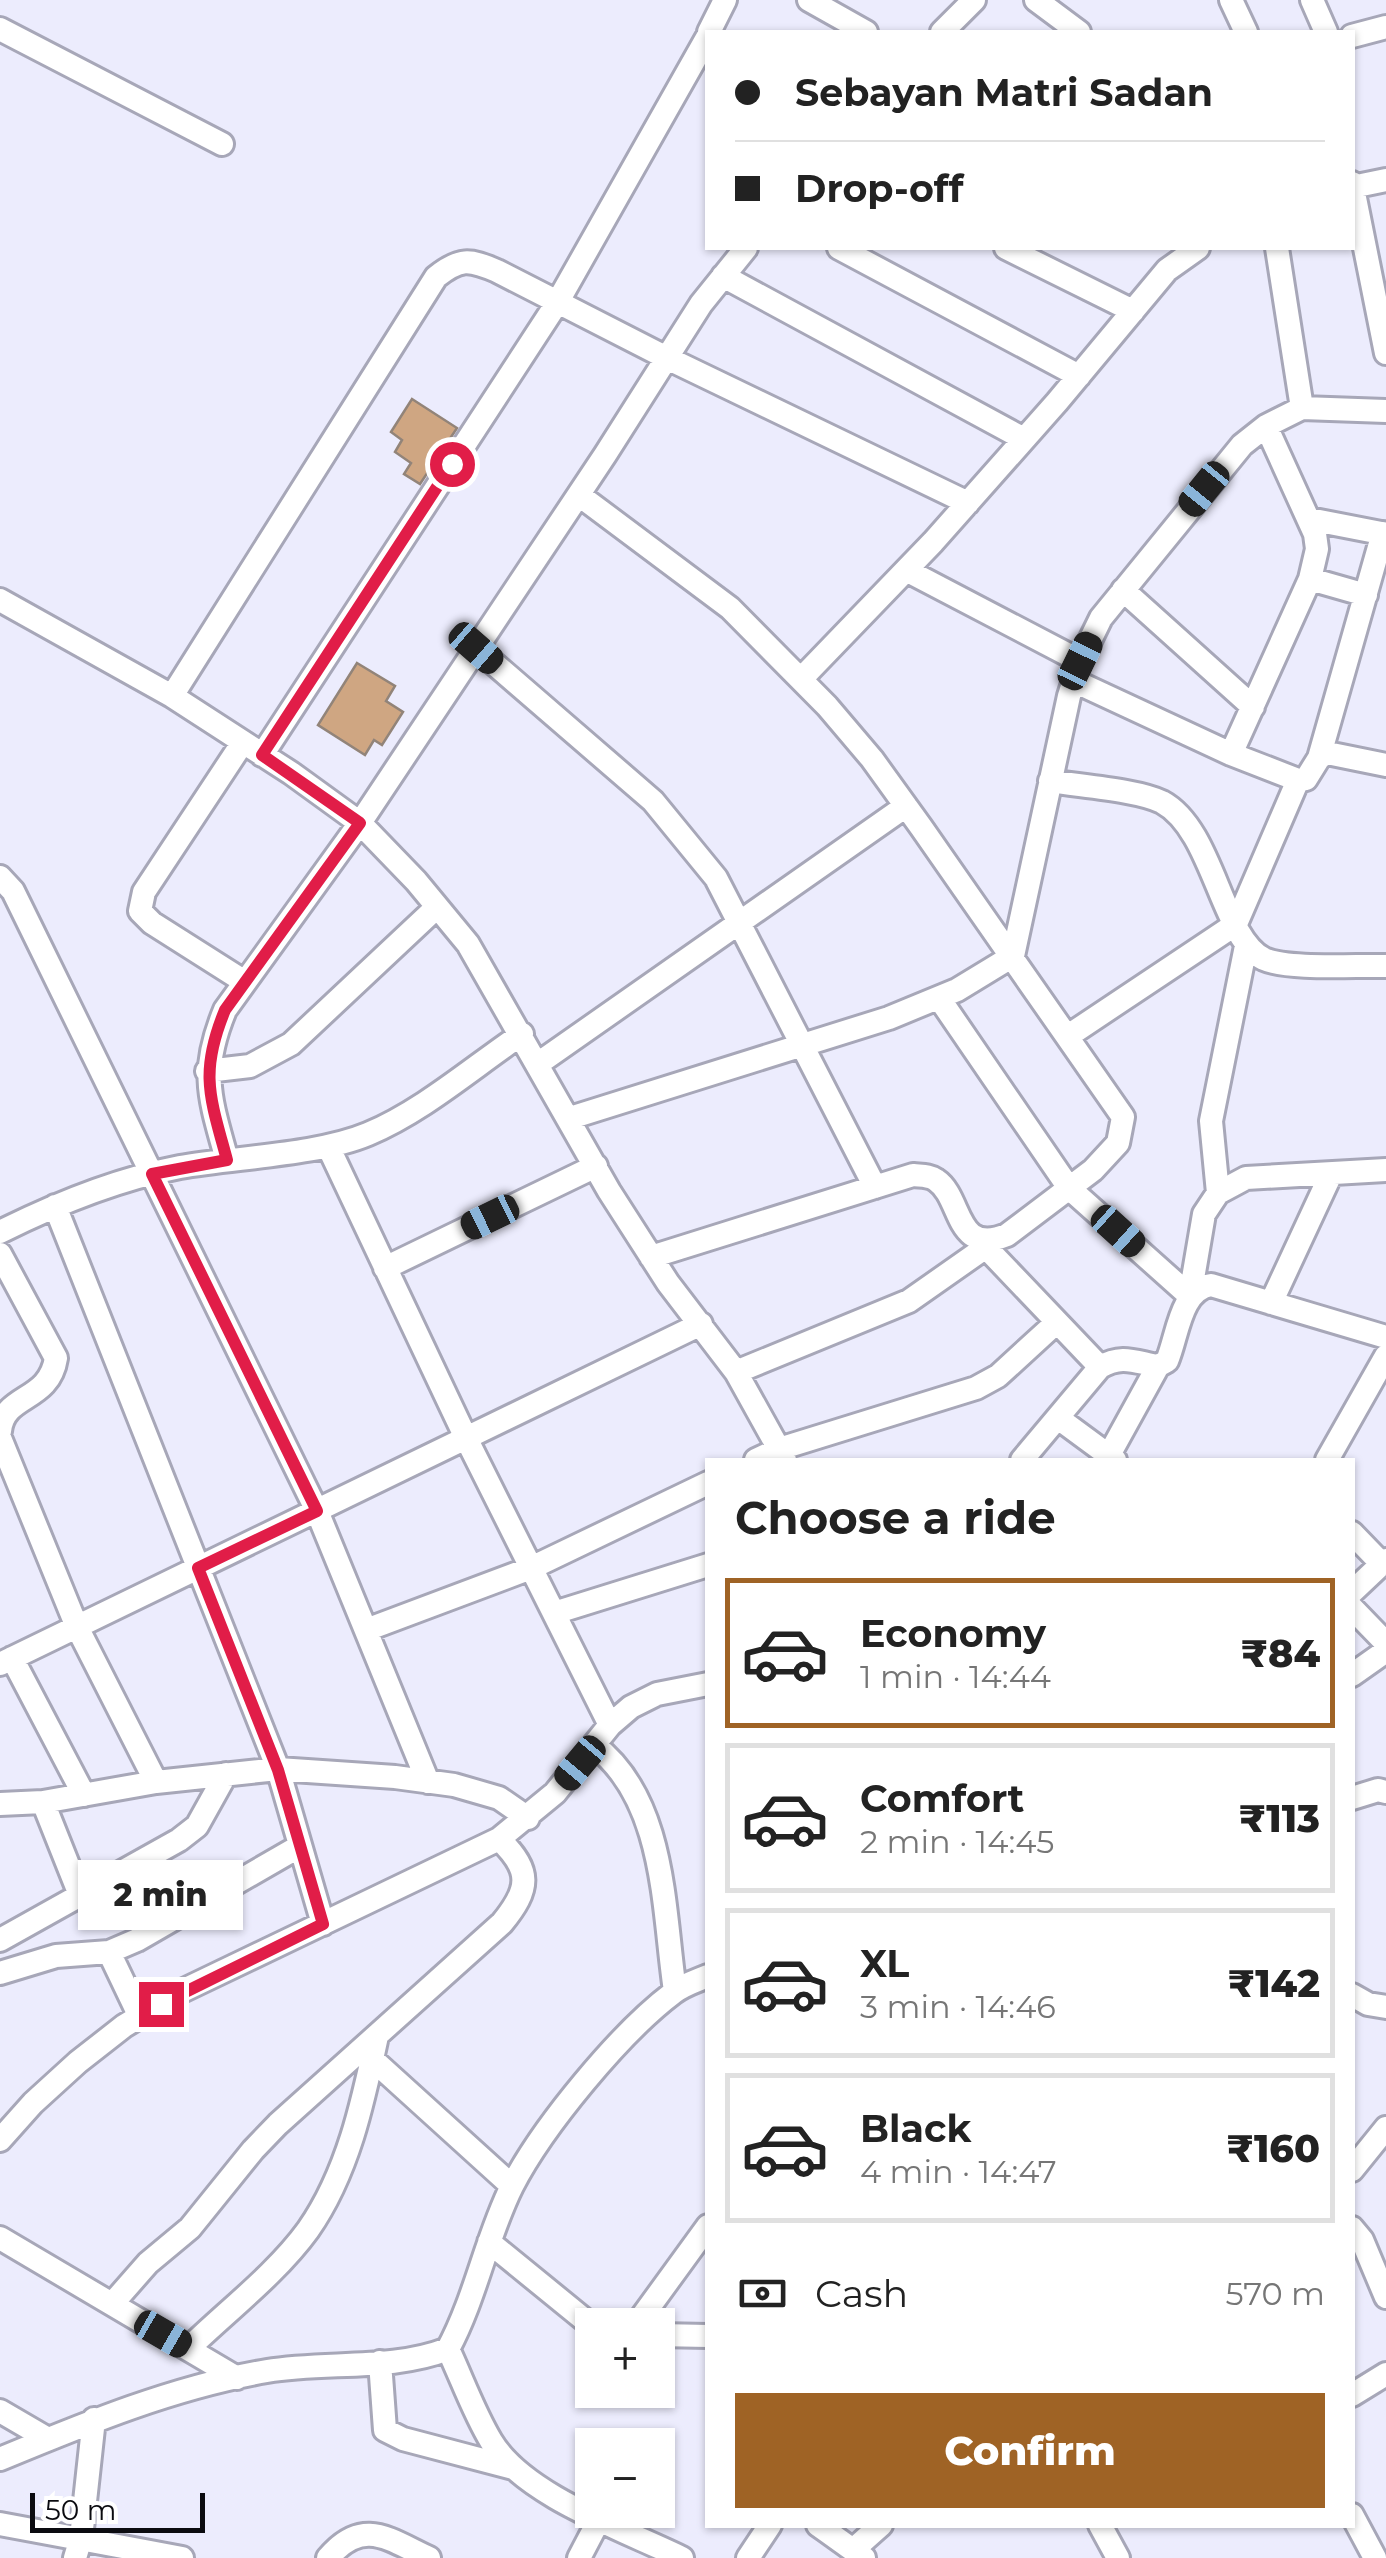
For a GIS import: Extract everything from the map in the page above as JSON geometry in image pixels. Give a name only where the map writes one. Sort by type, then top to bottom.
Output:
[{"type":"street","points":[[710,30],[725,0]]},
{"type":"street","points":[[809,0],[862,30]]},
{"type":"street","points":[[944,30],[974,0]]},
{"type":"street","points":[[1036,0],[1076,30]]},
{"type":"street","points":[[1231,0],[1245,30]]},
{"type":"street","points":[[1312,0],[1327,30]]},
{"type":"street","points":[[1326,0],[1328,30]]},
{"type":"street","points":[[1355,35],[1386,27]]},
{"type":"street","points":[[0,29],[222,144]]},
{"type":"street","points":[[245,982],[152,923],[140,911],[144,892],[252,748],[557,303],[705,39]]},
{"type":"street","points":[[1355,186],[1386,180]]},
{"type":"street","points":[[1355,196],[1386,353]]},
{"type":"street","points":[[227,1160],[207,1071],[211,1044],[225,1010],[360,823],[702,304],[744,250]]},
{"type":"street","points":[[843,250],[1079,376]]},
{"type":"street","points":[[1010,250],[1133,311]]},
{"type":"street","points":[[800,679],[968,503],[1188,250]]},
{"type":"street","points":[[1277,250],[1302,408]]},
{"type":"street","points":[[172,696],[436,277],[454,263],[476,262],[968,503]]},
{"type":"street","points":[[723,276],[1024,439]]},
{"type":"street","points":[[570,1118],[939,998],[1013,956],[1077,671],[1101,618],[1220,470],[1266,426],[1302,408],[1386,411]]},
{"type":"street","points":[[1232,754],[1310,579],[1317,549],[1308,519],[1266,426]]},
{"type":"street","points":[[579,495],[730,608],[872,759],[1123,1118],[1118,1143],[1092,1170],[1007,1236],[981,1243],[909,1301],[736,1372]]},
{"type":"street","points":[[906,570],[1077,671],[1232,754],[1298,780],[1306,778],[1318,758],[1384,534],[1308,519]]},
{"type":"street","points":[[1310,579],[1366,594]]},
{"type":"street","points":[[1123,590],[1253,706]]},
{"type":"street","points":[[0,600],[172,696],[360,823],[437,906],[468,944],[651,1257],[736,1372],[782,1454],[976,1388],[998,1376],[1057,1322]]},
{"type":"street","points":[[476,648],[654,801],[716,878],[875,1187]]},
{"type":"street","points":[[1318,758],[1327,753],[1343,754],[1386,766]]},
{"type":"street","points":[[1218,1193],[1210,1121],[1241,935],[1298,780]]},
{"type":"street","points":[[1050,781],[1160,801],[1180,815],[1241,935],[1265,959],[1285,964],[1386,966]]},
{"type":"street","points":[[538,1063],[906,806]]},
{"type":"street","points":[[0,878],[13,891],[317,1511],[428,1782]]},
{"type":"street","points":[[207,1071],[250,1066],[291,1044],[437,906]]},
{"type":"street","points":[[1068,1036],[1241,935]]},
{"type":"street","points":[[939,998],[1070,1188],[1190,1296]]},
{"type":"street","points":[[0,1232],[55,1206],[152,1174],[328,1146],[368,1135],[404,1115],[522,1034]]},
{"type":"street","points":[[328,1146],[466,1438],[610,1725]]},
{"type":"street","points":[[385,1268],[596,1166]]},
{"type":"street","points":[[1058,1418],[1112,1458],[1158,1366],[1167,1361],[1190,1296],[1204,1214],[1218,1193],[1246,1178],[1386,1170]]},
{"type":"street","points":[[1272,1302],[1331,1174]]},
{"type":"street","points":[[651,1257],[913,1175],[932,1176],[944,1186],[966,1228],[1100,1367]]},
{"type":"street","points":[[55,1206],[278,1770],[323,1924]]},
{"type":"street","points":[[0,1254],[56,1358],[54,1374],[45,1386],[8,1410],[1,1420],[0,1435],[76,1627],[156,1782]]},
{"type":"street","points":[[1190,1296],[1198,1287],[1211,1285],[1386,1337]]},
{"type":"street","points":[[84,1795],[6,1661],[701,1324]]},
{"type":"street","points":[[1328,1458],[1386,1356]]},
{"type":"street","points":[[1024,1458],[1100,1367],[1114,1359],[1129,1358],[1158,1366]]},
{"type":"street","points":[[366,1630],[531,1568],[705,1484]]},
{"type":"street","points":[[1355,1536],[1384,1562],[1355,1589]]},
{"type":"street","points":[[554,1613],[705,1566]]},
{"type":"street","points":[[1355,1611],[1386,1647],[1355,1673]]},
{"type":"street","points":[[0,2140],[78,2062],[140,2017],[182,1991],[498,1840],[555,1793],[610,1725],[631,1707],[657,1694],[705,1685]]},
{"type":"street","points":[[594,1745],[613,1760],[646,1813],[658,1862],[675,1992]]},
{"type":"street","points":[[0,1804],[42,1802],[156,1782],[278,1770],[428,1782],[499,1798],[528,1818]]},
{"type":"street","points":[[0,1940],[179,1840],[197,1826],[226,1774]]},
{"type":"street","points":[[1355,1797],[1378,1790],[1386,1792]]},
{"type":"street","points":[[42,1802],[80,1895]]},
{"type":"street","points":[[112,2304],[148,2264],[190,2228],[278,2124],[375,2048],[518,1904],[525,1882],[522,1868],[498,1840]]},
{"type":"street","points":[[0,1973],[56,1956],[109,1952],[138,1940],[300,1846]]},
{"type":"street","points":[[109,1952],[140,2017]]},
{"type":"street","points":[[0,2459],[152,2400],[238,2378],[270,2371],[418,2360],[448,2349],[466,2315],[512,2186],[542,2136],[627,2037],[675,1992],[705,1977]]},
{"type":"street","points":[[1355,1997],[1386,2007]]},
{"type":"street","points":[[375,2048],[512,2186]]},
{"type":"street","points":[[188,2348],[308,2229],[348,2150],[375,2048]]},
{"type":"street","points":[[1355,2166],[1386,2128]]},
{"type":"street","points":[[649,2308],[705,2230]]},
{"type":"street","points":[[1386,2234],[1356,2237],[1386,2297]]},
{"type":"street","points":[[0,2238],[238,2378]]},
{"type":"street","points":[[489,2242],[575,2312]]},
{"type":"street","points":[[675,2334],[705,2336]]},
{"type":"street","points":[[448,2349],[492,2443],[538,2489],[575,2506]]},
{"type":"street","points":[[380,2362],[385,2430],[404,2439],[514,2469]]},
{"type":"street","points":[[1355,2395],[1382,2384]]},
{"type":"street","points":[[0,2410],[48,2439]]},
{"type":"street","points":[[78,2548],[94,2420]]},
{"type":"street","points":[[1355,2521],[1375,2558]]},
{"type":"street","points":[[0,2524],[78,2548],[182,2558]]},
{"type":"street","points":[[579,2558],[595,2528]]},
{"type":"street","points":[[620,2528],[682,2558]]},
{"type":"street","points":[[748,2558],[768,2528]]},
{"type":"street","points":[[822,2528],[858,2554],[878,2528]]},
{"type":"street","points":[[1102,2528],[1118,2558]]},
{"type":"street","points":[[328,2558],[352,2536],[367,2533],[383,2536],[429,2558]]},
{"type":"building","points":[[412,399],[457,428],[420,484],[404,474],[411,463],[395,452],[402,440],[391,432]]},
{"type":"building","points":[[357,663],[395,686],[386,701],[403,712],[382,745],[374,740],[365,755],[318,725]]},
{"type":"route","points":[[161,2004],[323,1924],[278,1770],[198,1568],[317,1511],[152,1174],[227,1160],[210,1097],[207,1071],[211,1044],[225,1010],[360,823],[262,755],[452,464]]}]
